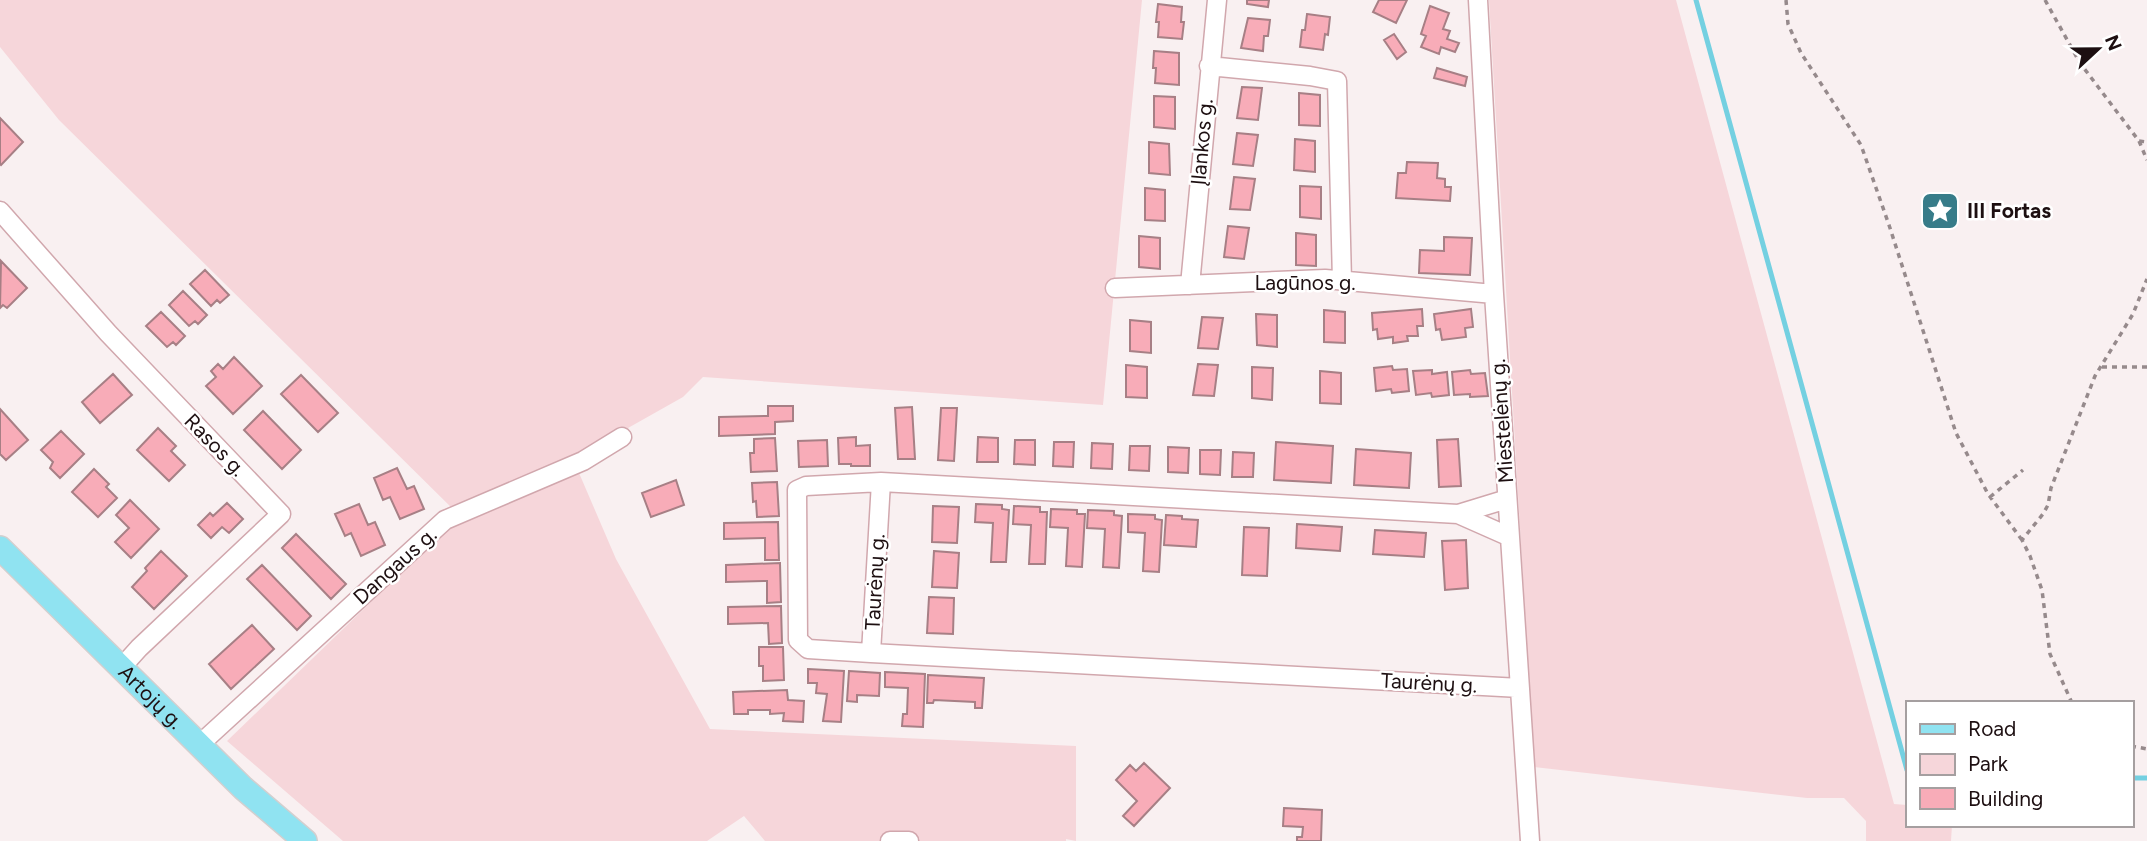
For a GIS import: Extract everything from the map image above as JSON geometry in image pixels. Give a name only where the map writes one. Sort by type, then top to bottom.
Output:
[{"type":"main road","name":"Artojų g.","points":[[0,548],[243,788],[305,841]]},
{"type":"street","name":"Įlankos g.","points":[[1190,285],[1217,0]]},
{"type":"street","name":"Miestelėnų g.","points":[[1478,0],[1493,294],[1530,841]]},
{"type":"street","points":[[1209,66],[1336,81],[1342,281]]},
{"type":"street","name":"Rasos g.","points":[[0,211],[108,333],[281,514],[121,668]]},
{"type":"street","name":"Lagūnos g.","points":[[1115,288],[1325,279],[1493,294]]},
{"type":"street","name":"Dangaus g.","points":[[199,745],[445,520],[583,461],[622,436]]},
{"type":"street","points":[[871,653],[808,649],[798,640],[797,490],[806,486],[881,482],[1458,514],[1507,499]]},
{"type":"street","name":"Taurėnų g.","points":[[881,482],[871,653],[1520,688]]},
{"type":"street","points":[[1458,514],[1510,537]]},
{"type":"street","points":[[890,841],[909,841]]},
{"type":"path","points":[[1786,0],[1788,24],[1801,53],[1861,145],[1956,433],[1990,497],[2022,540],[2030,556],[2042,590],[2050,654],[2070,701]]},
{"type":"path","points":[[2045,0],[2080,63],[2139,141],[2147,160]]},
{"type":"path","points":[[2139,141],[2147,142]]},
{"type":"path","points":[[2022,540],[2048,505],[2057,472],[2095,376],[2133,314],[2147,279]]},
{"type":"path","points":[[2102,367],[2147,367]]},
{"type":"path","points":[[1990,497],[2023,470]]},
{"type":"green space","points":[[0,0],[1142,0],[1103,405],[703,377],[683,397],[573,459],[616,559],[710,729],[1076,746],[1076,841],[765,841],[744,816],[707,841],[343,841],[227,741],[460,516],[59,120],[0,47]]},
{"type":"green space","points":[[1489,0],[1676,0],[1894,804],[1906,805],[1906,827],[1952,827],[1951,841],[1866,841],[1866,821],[1844,798],[1807,798],[1534,767]]},
{"type":"building","points":[[1247,0],[1269,0],[1268,7],[1247,4]]},
{"type":"building","points":[[1379,0],[1407,0],[1396,23],[1373,12]]},
{"type":"building","points":[[1158,4],[1182,7],[1182,39],[1158,37]]},
{"type":"building","points":[[1430,6],[1449,13],[1443,29],[1450,31],[1447,39],[1459,43],[1455,52],[1441,47],[1439,54],[1421,47],[1426,36],[1421,34]]},
{"type":"building","points":[[1307,14],[1330,17],[1323,50],[1300,47]]},
{"type":"building","points":[[1248,18],[1270,20],[1268,36],[1264,36],[1263,51],[1241,48]]},
{"type":"building","points":[[1394,34],[1406,52],[1397,59],[1384,40]]},
{"type":"building","points":[[1154,51],[1179,53],[1179,85],[1155,83]]},
{"type":"building","points":[[1437,68],[1467,77],[1465,86],[1434,78]]},
{"type":"building","points":[[1242,87],[1262,88],[1258,120],[1237,118]]},
{"type":"building","points":[[1299,93],[1320,95],[1320,126],[1299,125]]},
{"type":"building","points":[[1154,96],[1175,97],[1175,129],[1154,127]]},
{"type":"building","points":[[0,118],[23,142],[1,165],[0,164]]},
{"type":"building","points":[[1237,133],[1258,135],[1253,166],[1233,164]]},
{"type":"building","points":[[1295,139],[1315,141],[1315,172],[1294,170]]},
{"type":"building","points":[[1149,142],[1169,144],[1170,175],[1149,173]]},
{"type":"building","points":[[1407,162],[1438,163],[1437,178],[1445,179],[1445,187],[1451,187],[1450,201],[1396,198],[1398,173],[1406,173]]},
{"type":"building","points":[[1234,177],[1255,179],[1250,210],[1230,209]]},
{"type":"building","points":[[1300,186],[1321,187],[1321,219],[1300,217]]},
{"type":"building","points":[[1145,188],[1165,190],[1165,221],[1145,220]]},
{"type":"building","points":[[1228,226],[1249,228],[1244,259],[1224,257]]},
{"type":"building","points":[[1296,233],[1316,235],[1316,266],[1296,265]]},
{"type":"building","points":[[1139,236],[1160,238],[1160,269],[1139,267]]},
{"type":"building","points":[[1444,237],[1472,238],[1470,275],[1419,273],[1420,250],[1444,251]]},
{"type":"building","points":[[1,261],[27,288],[7,308],[3,305],[0,308]]},
{"type":"building","points":[[205,270],[229,295],[220,303],[217,300],[211,306],[190,284]]},
{"type":"building","points":[[183,291],[207,315],[198,324],[195,321],[189,326],[169,305]]},
{"type":"building","points":[[1422,309],[1423,326],[1417,326],[1418,336],[1407,336],[1408,341],[1393,343],[1393,337],[1378,339],[1377,329],[1373,330],[1372,313]]},
{"type":"building","points":[[1471,309],[1473,327],[1465,328],[1466,337],[1442,340],[1440,329],[1436,330],[1434,314]]},
{"type":"building","points":[[1324,310],[1345,312],[1345,343],[1324,342]]},
{"type":"building","points":[[161,312],[185,336],[176,345],[173,342],[167,347],[146,326]]},
{"type":"building","points":[[1256,314],[1277,315],[1277,347],[1257,345]]},
{"type":"building","points":[[1202,317],[1223,318],[1218,349],[1198,348]]},
{"type":"building","points":[[1130,320],[1151,322],[1151,353],[1130,351]]},
{"type":"building","points":[[234,357],[262,386],[233,414],[206,386],[216,377],[211,371],[218,364],[223,369]]},
{"type":"building","points":[[1198,364],[1218,365],[1214,396],[1193,395]]},
{"type":"building","points":[[1126,365],[1147,367],[1147,398],[1126,397]]},
{"type":"building","points":[[1392,366],[1393,370],[1407,369],[1409,391],[1376,391],[1374,368]]},
{"type":"building","points":[[1252,367],[1273,368],[1272,400],[1252,398]]},
{"type":"building","points":[[1432,370],[1432,374],[1447,372],[1449,395],[1416,395],[1413,371]]},
{"type":"building","points":[[1470,370],[1471,374],[1485,373],[1488,396],[1454,395],[1452,372]]},
{"type":"building","points":[[1320,371],[1341,373],[1341,404],[1320,403]]},
{"type":"building","points":[[113,374],[132,395],[100,423],[82,402]]},
{"type":"building","points":[[301,375],[338,413],[318,432],[281,394]]},
{"type":"building","points":[[768,406],[793,406],[793,421],[775,422],[775,434],[719,436],[719,417],[768,416]]},
{"type":"building","points":[[912,407],[915,459],[898,459],[895,408]]},
{"type":"building","points":[[941,408],[957,408],[954,461],[938,460]]},
{"type":"building","points":[[0,409],[28,440],[6,460],[0,454]]},
{"type":"building","points":[[263,411],[301,450],[282,469],[244,430]]},
{"type":"building","points":[[158,428],[176,446],[171,451],[185,465],[169,481],[137,450]]},
{"type":"building","points":[[61,431],[84,454],[60,478],[50,468],[53,462],[41,450]]},
{"type":"building","points":[[856,437],[856,446],[870,445],[870,466],[839,464],[838,438]]},
{"type":"building","points":[[978,437],[998,438],[998,462],[977,462]]},
{"type":"building","points":[[775,438],[777,471],[751,472],[750,453],[754,453],[754,439]]},
{"type":"building","points":[[1458,439],[1461,486],[1439,487],[1437,440]]},
{"type":"building","points":[[827,440],[828,466],[799,467],[798,441]]},
{"type":"building","points":[[1015,440],[1035,440],[1035,465],[1014,464]]},
{"type":"building","points":[[1054,442],[1074,442],[1073,467],[1053,466]]},
{"type":"building","points":[[1276,442],[1333,446],[1331,483],[1274,480]]},
{"type":"building","points":[[1092,443],[1113,444],[1112,469],[1091,468]]},
{"type":"building","points":[[1130,446],[1150,446],[1149,471],[1129,470]]},
{"type":"building","points":[[1168,447],[1189,448],[1188,473],[1168,472]]},
{"type":"building","points":[[1356,449],[1411,453],[1409,488],[1354,485]]},
{"type":"building","points":[[1200,450],[1221,450],[1220,475],[1200,474]]},
{"type":"building","points":[[1233,452],[1254,453],[1253,477],[1232,477]]},
{"type":"building","points":[[397,468],[407,489],[414,486],[424,509],[400,519],[390,497],[383,500],[374,478]]},
{"type":"building","points":[[94,469],[109,484],[106,487],[117,498],[98,517],[72,492]]},
{"type":"building","points":[[676,480],[684,505],[651,517],[642,493]]},
{"type":"building","points":[[777,482],[779,516],[757,517],[752,483]]},
{"type":"building","points":[[130,500],[159,529],[131,558],[115,542],[129,528],[116,515]]},
{"type":"building","points":[[227,503],[243,519],[229,533],[222,527],[211,538],[198,525],[210,513],[213,516]]},
{"type":"building","points":[[359,504],[368,525],[375,522],[385,545],[361,556],[351,533],[345,536],[335,514]]},
{"type":"building","points":[[976,504],[1002,505],[1002,509],[1009,510],[1006,562],[991,562],[993,523],[975,522]]},
{"type":"building","points":[[933,506],[959,507],[957,543],[932,542]]},
{"type":"building","points":[[1014,506],[1040,507],[1040,512],[1047,512],[1045,564],[1029,564],[1031,525],[1013,524]]},
{"type":"building","points":[[1051,509],[1077,510],[1077,514],[1085,514],[1082,567],[1066,566],[1068,528],[1050,527]]},
{"type":"building","points":[[1088,510],[1114,511],[1114,515],[1122,516],[1119,568],[1103,567],[1105,529],[1087,528]]},
{"type":"building","points":[[1128,514],[1155,515],[1155,519],[1162,520],[1159,572],[1143,571],[1145,533],[1128,532]]},
{"type":"building","points":[[1166,515],[1198,520],[1196,547],[1164,545]]},
{"type":"building","points":[[778,522],[779,560],[765,560],[765,538],[724,539],[724,523]]},
{"type":"building","points":[[1297,524],[1342,527],[1340,551],[1296,548]]},
{"type":"building","points":[[1244,527],[1269,528],[1267,576],[1242,575]]},
{"type":"building","points":[[1375,530],[1426,533],[1424,557],[1373,554]]},
{"type":"building","points":[[296,534],[346,584],[331,599],[282,548]]},
{"type":"building","points":[[1466,540],[1468,588],[1445,590],[1442,541]]},
{"type":"building","points":[[161,551],[187,576],[154,609],[132,587]]},
{"type":"building","points":[[934,551],[959,553],[957,588],[932,587]]},
{"type":"building","points":[[780,563],[781,602],[767,603],[767,581],[726,582],[726,565]]},
{"type":"building","points":[[262,565],[311,616],[297,630],[247,579]]},
{"type":"building","points":[[929,597],[954,598],[953,634],[927,633]]},
{"type":"building","points":[[781,606],[782,643],[769,644],[768,623],[728,624],[728,607]]},
{"type":"building","points":[[252,625],[274,649],[231,689],[209,664]]},
{"type":"building","points":[[759,647],[783,647],[784,680],[763,681],[763,666],[759,666]]},
{"type":"building","points":[[808,669],[844,671],[841,722],[823,721],[827,694],[816,693],[817,683],[808,683]]},
{"type":"building","points":[[849,671],[880,673],[879,696],[857,695],[857,702],[847,701]]},
{"type":"building","points":[[885,672],[925,674],[923,727],[902,726],[903,714],[907,714],[908,688],[885,687]]},
{"type":"building","points":[[928,675],[984,678],[982,708],[975,708],[975,702],[934,700],[933,703],[927,703]]},
{"type":"building","points":[[787,690],[788,700],[804,701],[803,722],[783,721],[784,713],[770,714],[770,710],[748,710],[748,714],[734,714],[733,692]]},
{"type":"building","points":[[1144,763],[1170,788],[1134,826],[1123,816],[1137,801],[1116,780],[1130,765],[1136,771]]},
{"type":"building","points":[[1284,808],[1322,810],[1321,841],[1297,841],[1297,837],[1302,837],[1303,827],[1283,826]]},
{"type":"waterway","points":[[1696,0],[1906,766]]},
{"type":"waterway","points":[[2133,778],[2147,778]]},
{"type":"place","name":"III Fortas","points":[[1940,211]]}]
